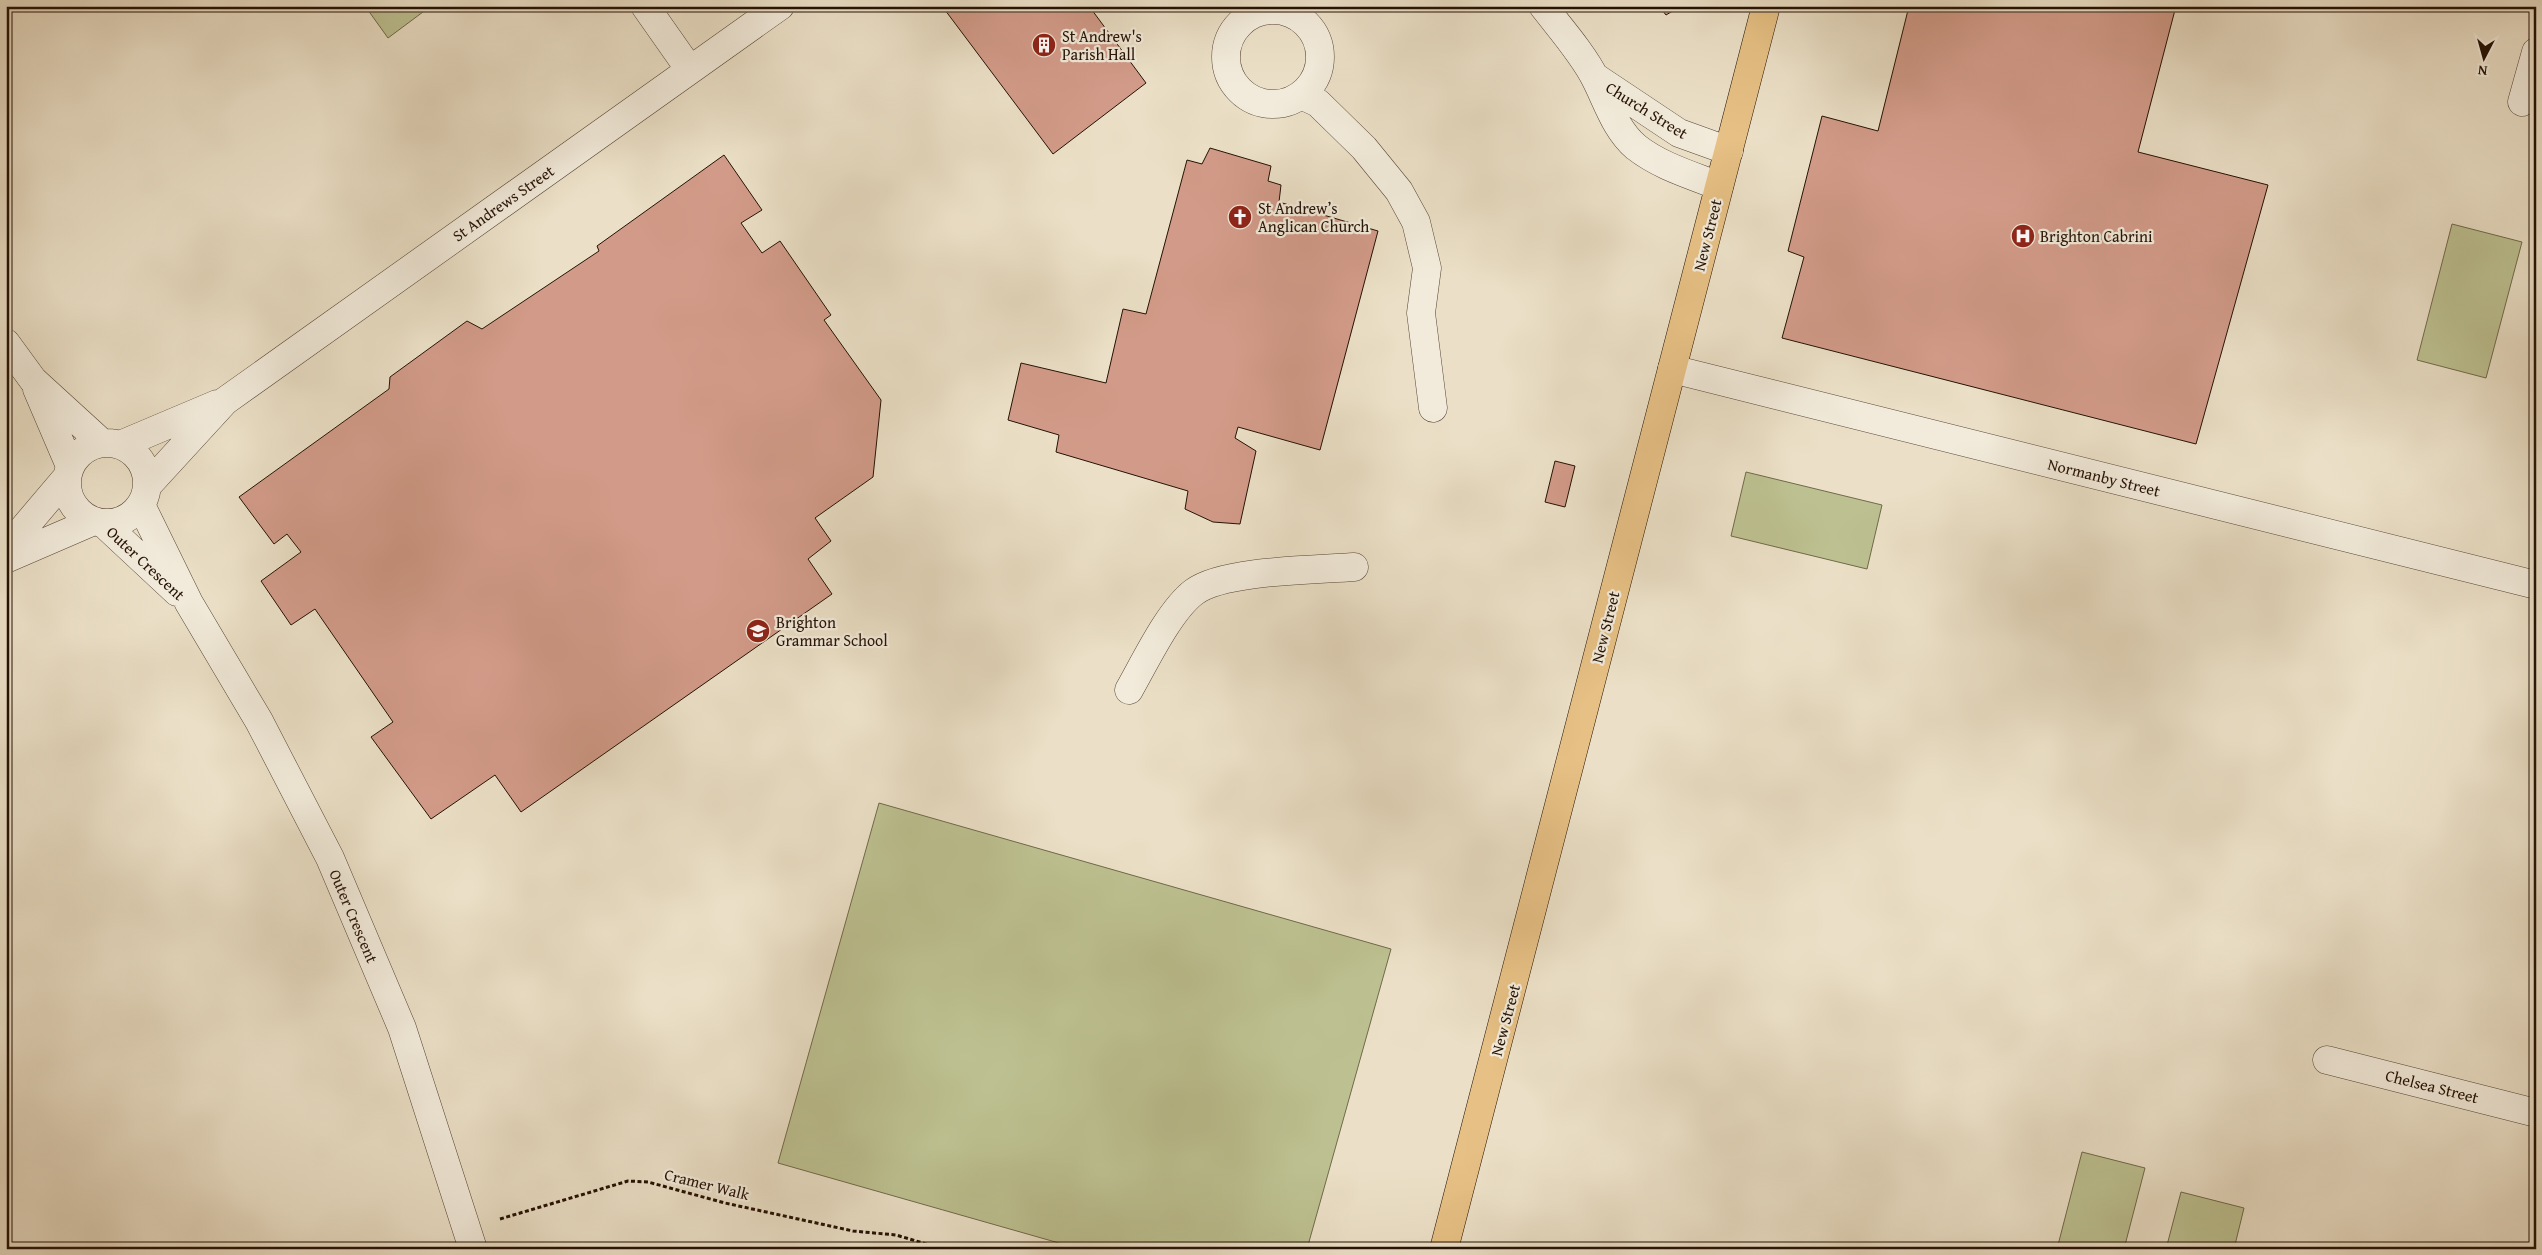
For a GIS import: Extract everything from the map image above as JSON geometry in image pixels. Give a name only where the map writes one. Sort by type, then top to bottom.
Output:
[{"type":"main road","name":"New Street","points":[[1444,1249],[1766,6]]},
{"type":"street","points":[[645,6],[690,70]]},
{"type":"street","name":"St Andrews Street","points":[[144,495],[225,401],[780,6]]},
{"type":"street","name":"Church Street","points":[[1543,6],[1595,77],[1605,102],[1619,126],[1635,146],[1660,163],[1719,186]]},
{"type":"street","points":[[1291,10],[1305,22],[1319,46],[1319,68],[1313,83],[1301,95],[1287,103],[1273,104],[1258,102],[1238,88],[1229,75],[1227,51],[1231,35],[1242,22],[1264,11],[1291,10]]},
{"type":"street","points":[[2522,102],[2536,52]]},
{"type":"street","name":"Church Street","points":[[1595,77],[1679,133],[1729,151]]},
{"type":"street","points":[[1301,95],[1318,103],[1364,148],[1398,191],[1416,222],[1427,268],[1421,313],[1433,408]]},
{"type":"street","points":[[6,343],[33,380],[111,444],[131,451],[140,460],[146,472],[144,495],[134,514],[124,519],[98,522],[6,559]]},
{"type":"street","name":"Normanby Street","points":[[1672,369],[2536,585]]},
{"type":"street","points":[[33,380],[68,472],[70,500],[76,509],[98,522]]},
{"type":"street","name":"St Andrews Street","points":[[111,444],[225,401]]},
{"type":"street","points":[[6,549],[68,472],[78,455],[89,446],[111,444]]},
{"type":"street","name":"Outer Crescent","points":[[144,495],[189,603],[259,721],[330,858],[402,1028],[470,1238]]},
{"type":"street","name":"Outer Crescent","points":[[98,522],[189,603]]},
{"type":"street","points":[[1129,690],[1166,627],[1186,600],[1202,587],[1240,577],[1354,567]]},
{"type":"street","name":"Chelsea Street","points":[[2327,1060],[2536,1113]]},
{"type":"path","name":"Cramer Walk","points":[[470,1238],[628,1181],[648,1182],[725,1203],[853,1231],[896,1235],[943,1249]]},
{"type":"green space","points":[[365,6],[431,6],[388,38]]},
{"type":"green space","points":[[2452,224],[2522,242],[2486,378],[2417,360]]},
{"type":"green space","points":[[1746,472],[1882,505],[1867,569],[1731,536]]},
{"type":"green space","points":[[879,803],[1391,949],[1307,1249],[1080,1249],[778,1163]]},
{"type":"green space","points":[[2082,1152],[2145,1168],[2124,1249],[2057,1249]]},
{"type":"green space","points":[[2181,1192],[2244,1208],[2234,1249],[2166,1249]]},
{"type":"building","name":"St Andrew's Parish Hall","points":[[942,6],[1089,6],[1146,83],[1053,154]]},
{"type":"building","points":[[1659,6],[1681,6],[1666,15]]},
{"type":"building","name":"Brighton Cabrini","points":[[1909,6],[2176,6],[2138,152],[2268,185],[2196,444],[1782,338],[1804,257],[1788,251],[1822,116],[1878,131]]},
{"type":"building","points":[[1210,148],[1271,166],[1268,181],[1281,185],[1279,202],[1378,231],[1320,450],[1238,427],[1235,438],[1256,451],[1240,524],[1213,522],[1185,509],[1188,491],[1056,452],[1059,435],[1008,420],[1021,363],[1106,383],[1123,309],[1146,314],[1187,160],[1202,164]]},
{"type":"building","points":[[724,155],[762,210],[741,223],[762,253],[780,241],[831,315],[824,320],[881,400],[873,477],[815,518],[831,541],[808,559],[832,594],[521,812],[495,775],[431,819],[371,737],[393,722],[315,609],[291,625],[261,581],[301,552],[287,534],[274,544],[239,497],[389,389],[390,377],[467,321],[482,329],[599,251],[597,246]]},
{"type":"building","points":[[1555,461],[1575,466],[1565,507],[1545,502]]},
{"type":"place","name":"St Andrew's Parish Hall","points":[[1044,45]]},
{"type":"place","name":"St Andrew’s Anglican Church","points":[[1240,217]]},
{"type":"place","name":"Brighton Cabrini","points":[[2023,236]]},
{"type":"place","name":"Brighton Grammar School","points":[[758,631]]}]
